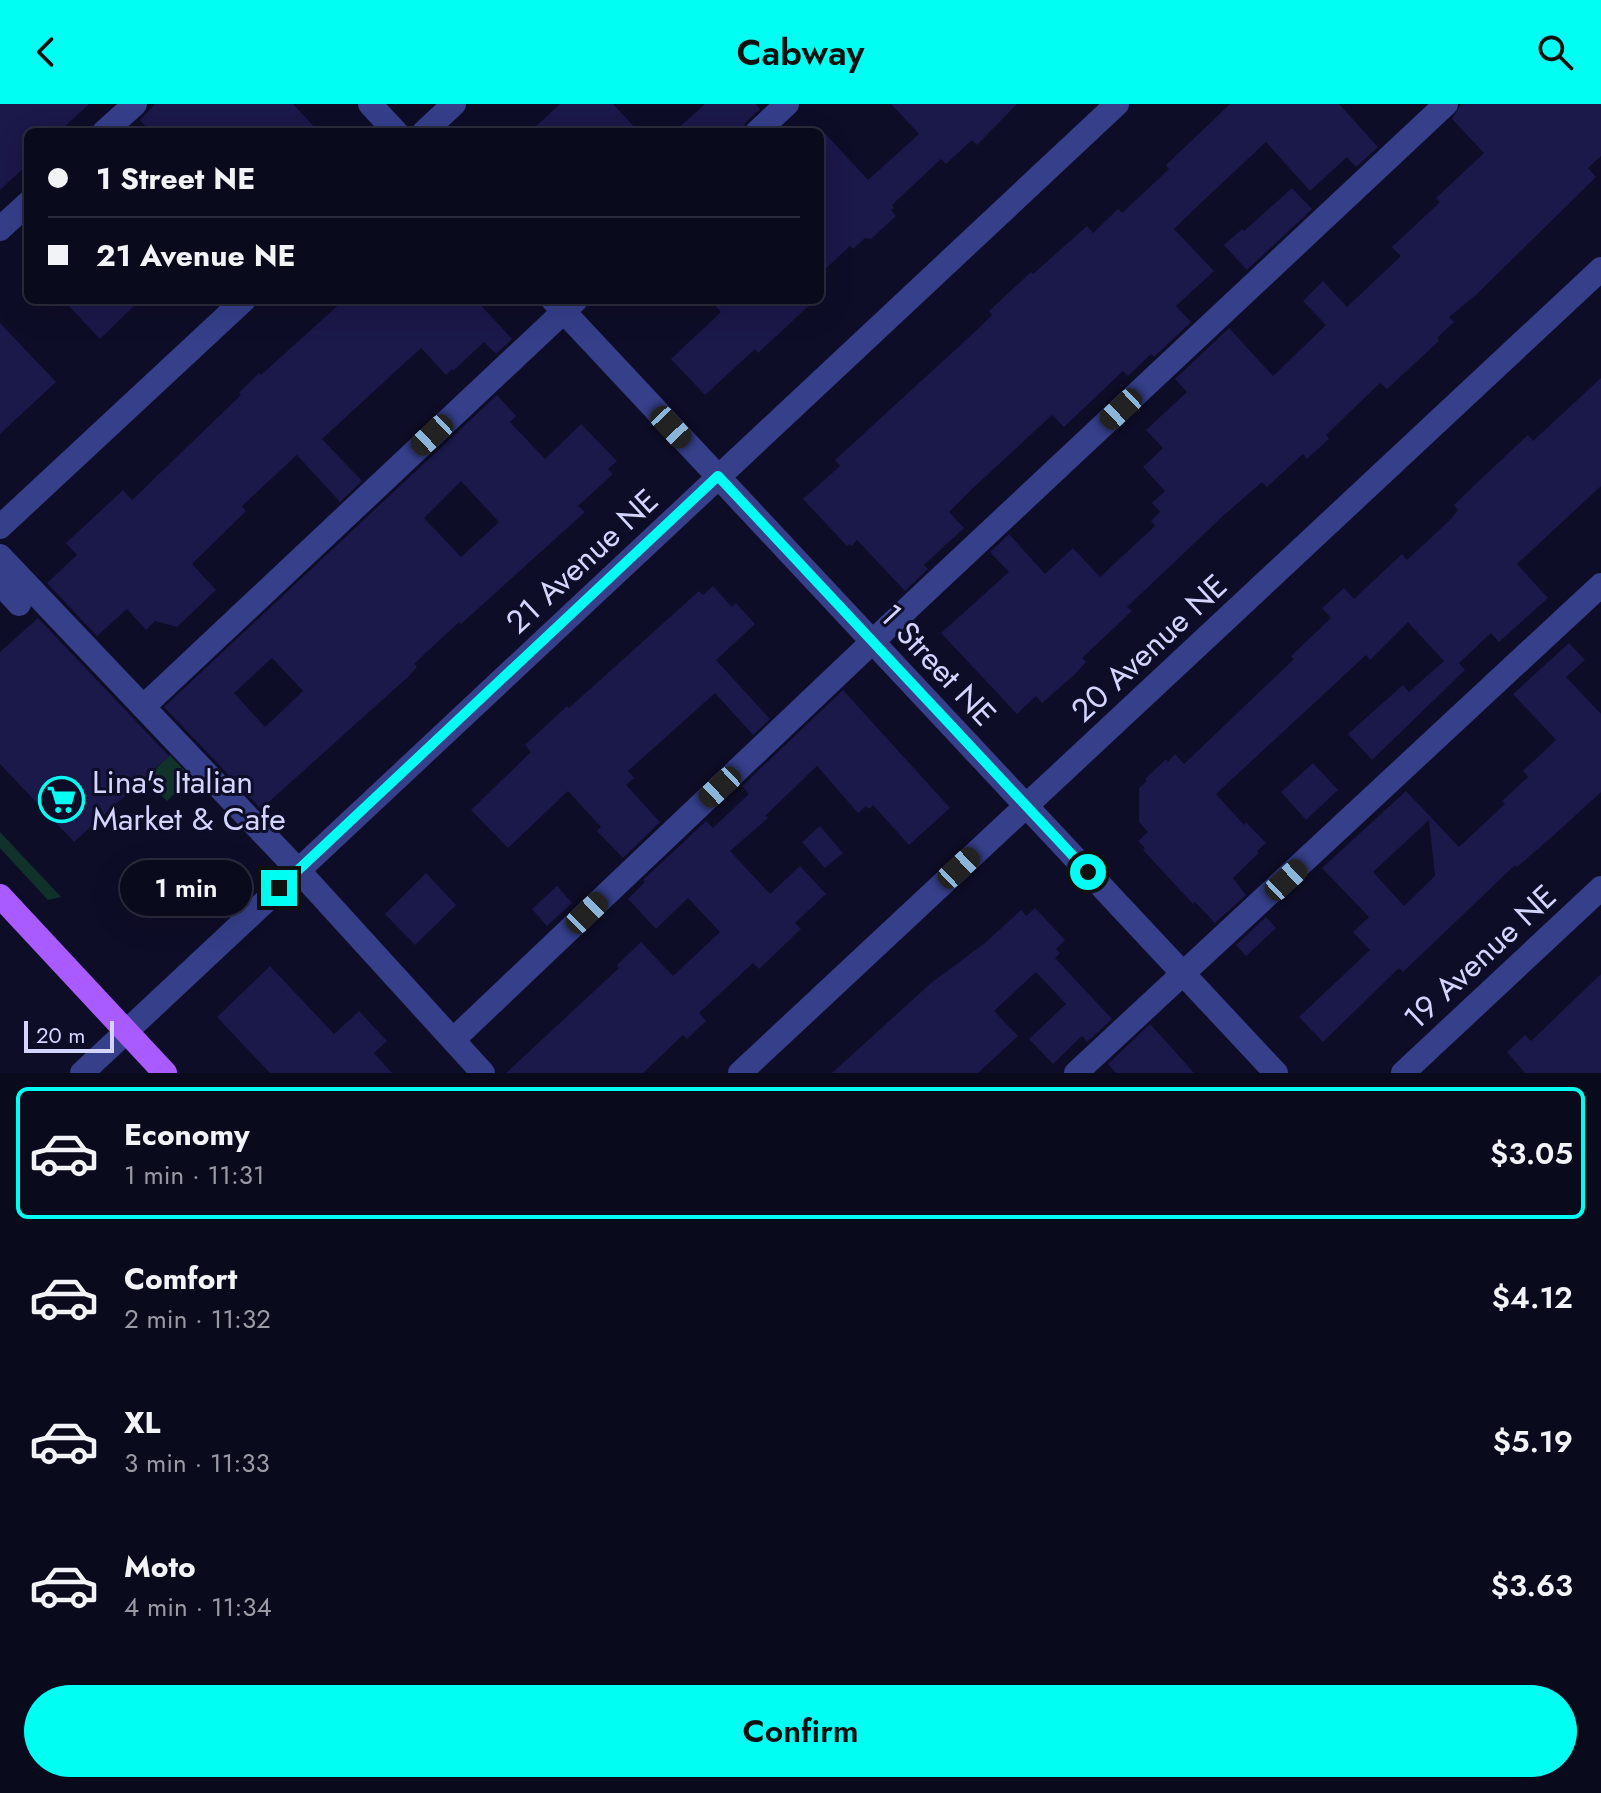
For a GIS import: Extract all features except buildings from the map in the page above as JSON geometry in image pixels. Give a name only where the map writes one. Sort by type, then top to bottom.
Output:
[{"type":"main road","points":[[0,896],[165,1073]]},
{"type":"street","points":[[108,128],[135,104]]},
{"type":"street","points":[[370,104],[392,128]]},
{"type":"street","points":[[428,128],[454,104]]},
{"type":"street","points":[[761,128],[787,104]]},
{"type":"street","name":"21 Avenue NE","points":[[82,1073],[1117,104]]},
{"type":"street","points":[[453,1040],[1446,104]]},
{"type":"street","points":[[0,229],[24,207]]},
{"type":"street","name":"20 Avenue NE","points":[[740,1073],[1601,269]]},
{"type":"street","points":[[0,527],[240,304]]},
{"type":"street","points":[[143,707],[564,304]]},
{"type":"street","name":"1 Street NE","points":[[564,304],[718,476],[1276,1073]]},
{"type":"street","points":[[0,556],[298,870],[483,1073]]},
{"type":"street","points":[[0,583],[19,604]]},
{"type":"street","points":[[1076,1073],[1601,585]]},
{"type":"street","name":"19 Avenue NE","points":[[1403,1073],[1601,888]]},
{"type":"green space","points":[[170,755],[191,777],[167,801],[145,779]]},
{"type":"green space","points":[[0,832],[61,897],[48,900],[0,848]]},
{"type":"place","name":"Lina's Italian Market & Cafe","points":[[61,800]]},
{"type":"route","points":[[279,888],[718,476],[1088,872]]}]
